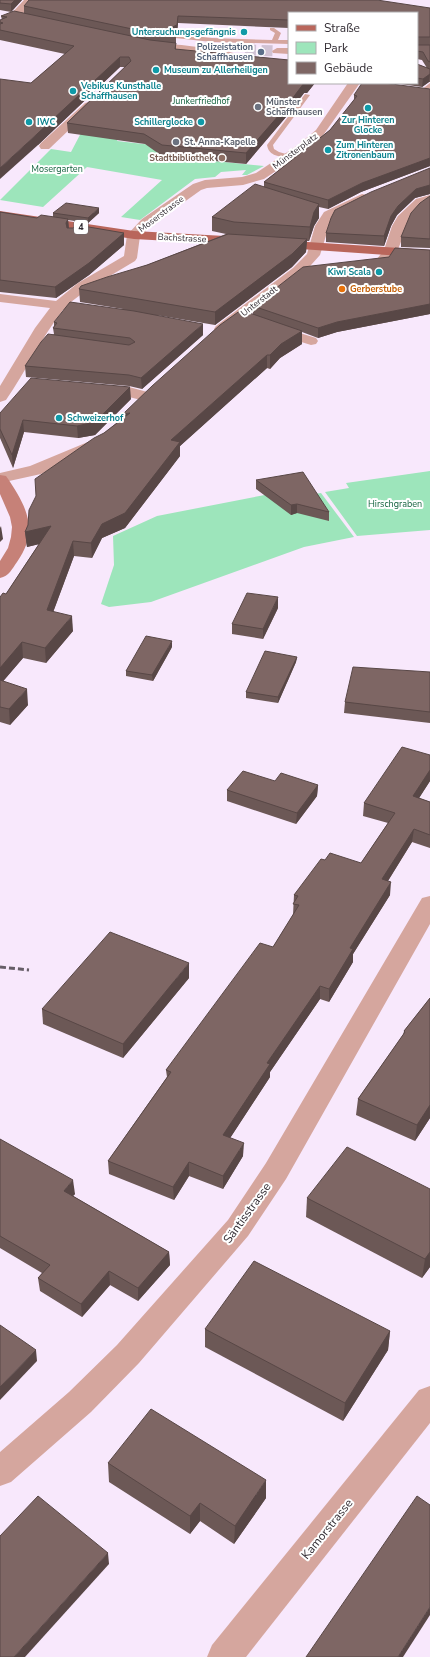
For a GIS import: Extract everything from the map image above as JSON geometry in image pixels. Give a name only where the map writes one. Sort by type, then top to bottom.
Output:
[{"type":"main road","name":"Bachstrasse","points":[[0,215],[76,231],[430,254]]},
{"type":"main road","points":[[0,479],[18,511],[20,518],[21,539],[16,551],[0,573]]},
{"type":"street","points":[[30,0],[11,16],[30,19]]},
{"type":"street","points":[[136,42],[201,51],[242,54]]},
{"type":"street","points":[[139,56],[151,45]]},
{"type":"street","points":[[275,46],[288,51]]},
{"type":"street","name":"Münsterplatz","points":[[260,176],[302,148],[320,132],[353,84]]},
{"type":"street","points":[[45,146],[98,96]]},
{"type":"street","name":"Moserstrasse","points":[[0,397],[40,339],[60,305],[84,287],[130,258],[134,234],[147,222],[205,184],[243,181],[260,176]]},
{"type":"street","points":[[219,182],[248,192]]},
{"type":"street","points":[[315,210],[329,214],[373,193]]},
{"type":"street","points":[[344,266],[383,262],[384,257],[390,252],[403,219],[421,202],[429,200]]},
{"type":"street","name":"Unterstadt","points":[[210,334],[251,321],[313,255],[322,226],[329,214]]},
{"type":"street","points":[[298,271],[321,268]]},
{"type":"street","points":[[84,287],[102,286],[118,281]]},
{"type":"street","points":[[0,298],[83,308]]},
{"type":"street","points":[[251,321],[311,341]]},
{"type":"street","points":[[11,382],[26,384]]},
{"type":"street","points":[[89,389],[129,392],[146,396]]},
{"type":"street","points":[[0,479],[35,470],[98,443],[104,438]]},
{"type":"street","name":"Säntisstrasse","points":[[0,1472],[80,1402],[128,1354],[238,1228],[276,1171],[430,904]]},
{"type":"street","name":"Kamorstrasse","points":[[224,1657],[430,1400]]},
{"type":"lane","points":[[272,29],[278,33],[275,46]]},
{"type":"lane","points":[[175,36],[275,46],[288,42]]},
{"type":"lane","points":[[290,156],[277,154],[271,150],[270,145],[308,95]]},
{"type":"green space","name":"Mosergarten","points":[[82,131],[118,139],[117,141],[161,146],[175,157],[264,166],[247,175],[242,175],[246,170],[221,172],[215,177],[195,179],[140,220],[121,217],[162,180],[87,167],[43,207],[0,200],[51,149],[71,152]]},
{"type":"green space","name":"Hirschgraben","points":[[430,471],[430,530],[357,536],[325,492],[349,488],[346,483]]},
{"type":"green space","points":[[321,493],[354,537],[304,547],[151,602],[109,607],[101,604],[114,565],[113,536],[157,516],[270,494],[277,500]]},
{"type":"building","points":[[0,0],[15,0],[11,4],[0,3]]},
{"type":"building","points":[[29,0],[377,0],[430,8],[430,37],[418,37],[418,12],[288,12],[288,20],[178,16],[177,25],[170,28],[176,32],[176,36],[151,33],[24,6]]},
{"type":"building","points":[[14,11],[150,40],[176,43],[175,49],[288,60],[288,84],[303,84],[286,107],[246,153],[162,145],[144,134],[67,123],[131,61],[129,57],[120,57],[0,168],[0,79],[31,83],[74,46],[0,30],[0,24],[3,23],[0,22],[0,20],[7,17],[1,16]]},
{"type":"building","points":[[418,45],[430,45],[430,62],[428,61],[423,52],[418,51]]},
{"type":"building","points":[[418,64],[430,69],[430,74],[423,79],[418,78]]},
{"type":"building","points":[[361,84],[392,84],[430,89],[430,158],[362,183],[328,200],[264,182],[330,130],[357,96],[354,95]]},
{"type":"building","points":[[430,168],[430,185],[416,189],[398,206],[391,216],[384,236],[326,233],[335,210],[371,192]]},
{"type":"building","points":[[255,184],[319,204],[314,212],[310,227],[234,222],[212,217]]},
{"type":"building","points":[[430,196],[430,239],[401,237],[411,213],[420,203]]},
{"type":"building","points":[[66,203],[99,208],[88,218],[53,213]]},
{"type":"building","points":[[0,212],[37,218],[41,215],[68,219],[66,223],[67,228],[73,228],[77,225],[124,233],[89,263],[55,287],[0,280]]},
{"type":"building","points":[[228,234],[307,239],[292,254],[215,312],[79,289],[81,286],[147,265]]},
{"type":"building","points":[[395,248],[430,250],[430,304],[337,322],[318,328],[253,306],[303,267],[389,257]]},
{"type":"building","points":[[70,302],[134,311],[203,324],[141,378],[129,375],[25,366],[48,334],[129,345],[135,342],[130,338],[53,328],[57,323],[54,322]]},
{"type":"building","points":[[241,310],[302,331],[281,344],[270,355],[267,355],[171,440],[180,442],[125,513],[102,524],[91,543],[73,541],[47,610],[72,616],[45,648],[22,642],[0,668],[0,597],[3,593],[6,594],[51,526],[25,532],[28,525],[29,510],[36,496],[35,479],[94,438],[104,433],[130,413],[123,414],[220,325]]},
{"type":"building","points":[[31,378],[130,387],[95,422],[77,426],[23,420],[12,455],[0,429],[0,413]]},
{"type":"building","points":[[303,472],[329,512],[297,504],[291,505],[256,480]]},
{"type":"building","points":[[247,593],[278,597],[263,629],[232,624]]},
{"type":"building","points":[[146,636],[172,641],[152,675],[126,671]]},
{"type":"building","points":[[265,651],[297,657],[278,697],[246,692]]},
{"type":"building","points":[[353,667],[430,672],[430,712],[345,702]]},
{"type":"building","points":[[0,680],[27,689],[9,709],[0,707]]},
{"type":"building","points":[[402,747],[430,755],[430,770],[413,796],[430,802],[430,835],[414,829],[382,879],[391,882],[350,948],[353,949],[329,989],[320,986],[267,1063],[270,1064],[223,1135],[244,1143],[223,1176],[189,1162],[173,1187],[108,1161],[171,1072],[166,1070],[260,943],[273,947],[299,905],[293,904],[298,896],[294,895],[321,859],[325,860],[330,853],[361,863],[395,813],[364,803]]},
{"type":"building","points":[[243,771],[275,781],[281,773],[318,785],[297,813],[227,790]]},
{"type":"building","points":[[110,932],[189,963],[123,1044],[42,1009]]},
{"type":"building","points":[[430,998],[430,1105],[417,1125],[358,1099],[405,1032],[404,1031]]},
{"type":"building","points":[[0,1139],[73,1180],[64,1191],[169,1252],[138,1288],[109,1271],[81,1304],[38,1278],[50,1265],[0,1236]]},
{"type":"building","points":[[347,1147],[430,1189],[430,1252],[425,1259],[307,1198]]},
{"type":"building","points":[[254,1261],[390,1331],[345,1403],[205,1329]]},
{"type":"building","points":[[0,1325],[36,1350],[0,1387]]},
{"type":"building","points":[[151,1409],[266,1480],[235,1526],[200,1503],[190,1516],[108,1463]]},
{"type":"building","points":[[38,1496],[108,1553],[14,1657],[0,1657],[0,1536]]},
{"type":"building","points":[[417,1496],[430,1505],[430,1607],[398,1657],[306,1657]]},
{"type":"tunnel","points":[[245,50],[277,51]]},
{"type":"railway","points":[[0,967],[29,970]]},
{"type":"place","name":"Untersuchungsgefängnis","points":[[244,32]]},
{"type":"place","name":"Polizeistation Schaffhausen","points":[[261,52]]},
{"type":"place","name":"Museum zu Allerheiligen","points":[[156,70]]},
{"type":"place","name":"Vebikus Kunsthalle Schaffhausen","points":[[73,91]]},
{"type":"place","name":"Münster Schaffhausen","points":[[258,107]]},
{"type":"place","name":"Zur Hinteren Glocke","points":[[368,108]]},
{"type":"place","name":"IWC","points":[[29,122]]},
{"type":"place","name":"Schillerglocke","points":[[201,122]]},
{"type":"place","name":"St. Anna-Kapelle","points":[[176,142]]},
{"type":"place","name":"Zum Hinteren Zitronenbaum","points":[[328,150]]},
{"type":"place","name":"Stadtbibliothek","points":[[222,158]]},
{"type":"place","name":"Kiwi Scala","points":[[379,272]]},
{"type":"place","name":"Gerberstube","points":[[342,289]]},
{"type":"place","name":"Schweizerhof","points":[[59,418]]},
{"type":"park label","name":"Junkerfriedhof","points":[[201,101]]}]
